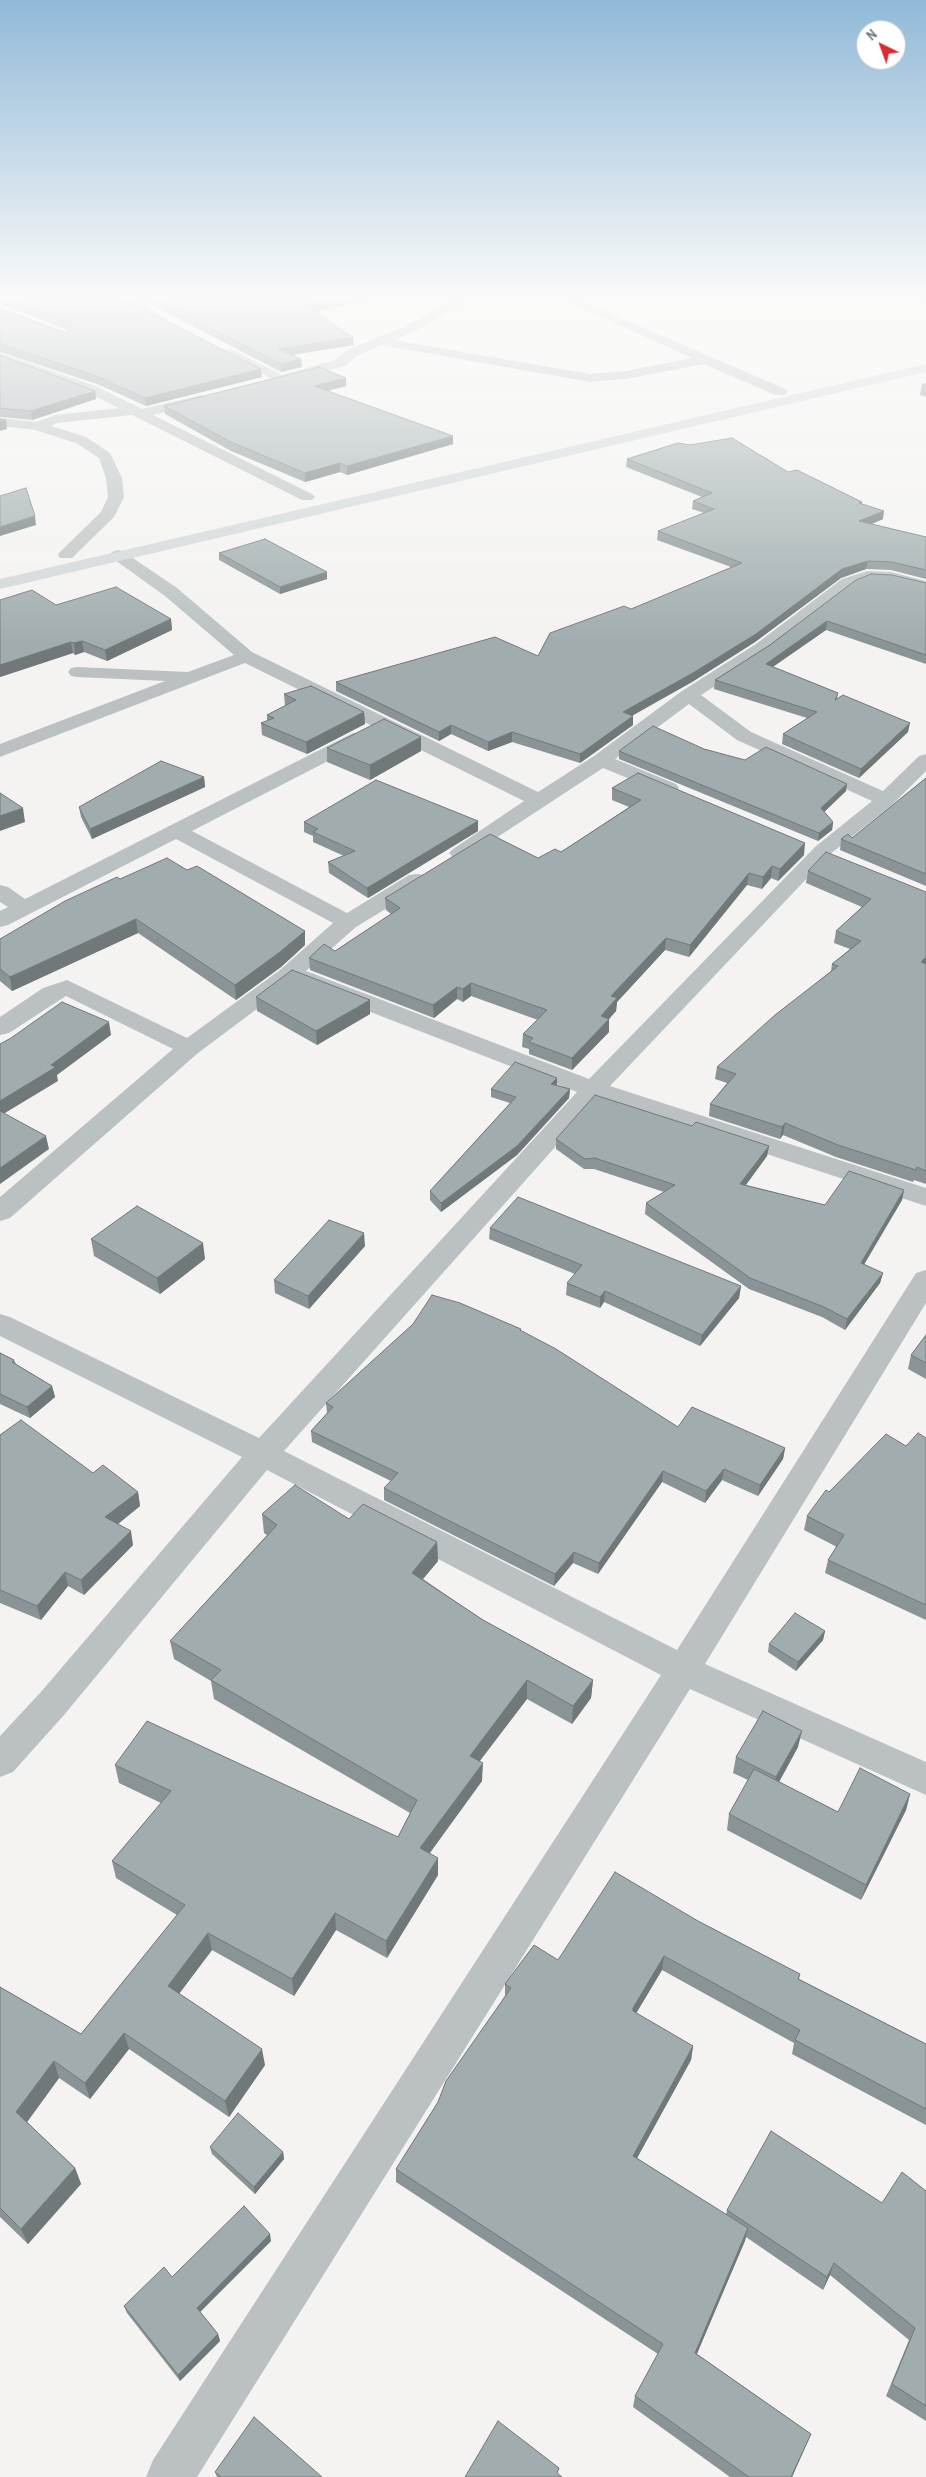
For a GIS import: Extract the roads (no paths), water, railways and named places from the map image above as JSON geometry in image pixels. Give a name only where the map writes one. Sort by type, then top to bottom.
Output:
[{"type":"main road","points":[[0,570],[307,498],[688,413]]},
{"type":"main road","points":[[0,584],[733,413]]},
{"type":"street","points":[[37,426],[55,419],[136,413],[307,498]]},
{"type":"street","points":[[0,422],[37,426],[80,440],[105,456],[114,478],[116,497],[108,514],[66,555]]},
{"type":"street","points":[[118,555],[171,592],[246,656],[539,800]]},
{"type":"street","points":[[0,1212],[189,1048],[290,974],[348,922],[481,840],[601,760],[689,695],[762,648],[848,582],[867,576],[891,577],[926,586]]},
{"type":"street","points":[[0,751],[246,656]]},
{"type":"street","points":[[77,672],[192,676]]},
{"type":"street","points":[[689,695],[744,736],[886,800]]},
{"type":"street","points":[[0,920],[384,724]]},
{"type":"street","points":[[601,760],[684,794]]},
{"type":"street","points":[[0,1761],[52,1704],[263,1454],[593,1089],[821,851],[886,800],[926,760]]},
{"type":"street","points":[[175,830],[348,922]]},
{"type":"street","points":[[0,892],[24,908]]},
{"type":"street","points":[[290,974],[593,1089],[926,1197]]},
{"type":"street","points":[[0,1028],[51,993],[67,987],[189,1048]]},
{"type":"street","points":[[170,2477],[683,1670],[926,1280]]},
{"type":"street","points":[[0,1324],[263,1454],[683,1670],[926,1779]]}]
